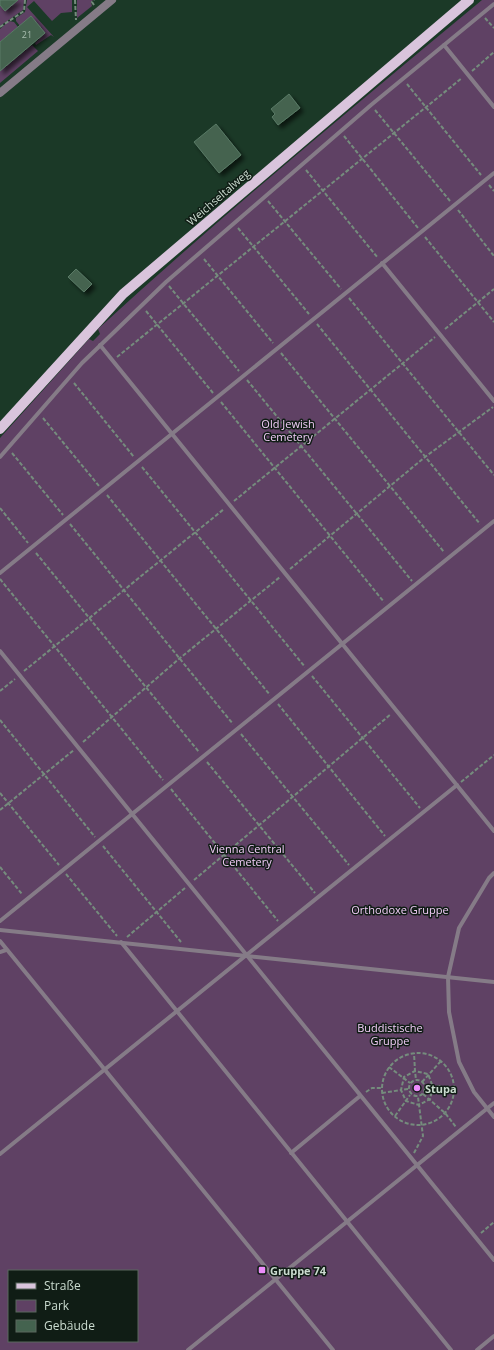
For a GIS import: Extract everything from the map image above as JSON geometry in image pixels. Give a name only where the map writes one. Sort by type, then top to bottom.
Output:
[{"type":"main road","name":"Weichseltalweg","points":[[0,429],[123,294],[469,0]]},
{"type":"street","points":[[0,93],[112,0]]},
{"type":"lane","points":[[0,457],[100,345],[166,282],[371,105],[494,4]]},
{"type":"lane","points":[[444,45],[494,107]]},
{"type":"lane","points":[[0,573],[494,173]]},
{"type":"lane","points":[[382,263],[494,401]]},
{"type":"lane","points":[[100,345],[494,831]]},
{"type":"lane","points":[[0,921],[494,522]]},
{"type":"lane","points":[[0,651],[494,1260]]},
{"type":"lane","points":[[0,1154],[457,785]]},
{"type":"lane","points":[[494,873],[489,878],[459,928],[448,977],[449,1012],[459,1062],[474,1092],[494,1117]]},
{"type":"lane","points":[[0,930],[494,982]]},
{"type":"lane","points":[[0,941],[333,1350]]},
{"type":"lane","points":[[121,942],[451,1350]]},
{"type":"lane","points":[[0,952],[6,950]]},
{"type":"lane","points":[[291,1153],[360,1096]]},
{"type":"lane","points":[[188,1350],[274,1279],[494,1103]]},
{"type":"lane","points":[[477,1350],[494,1336]]},
{"type":"path","points":[[0,27],[9,20],[13,20],[24,11],[25,0]]},
{"type":"path","points":[[75,0],[76,29]]},
{"type":"path","points":[[481,14],[494,28]]},
{"type":"path","points":[[113,361],[494,52]]},
{"type":"path","points":[[402,79],[494,191]]},
{"type":"path","points":[[371,105],[494,256]]},
{"type":"path","points":[[302,165],[382,263]]},
{"type":"path","points":[[264,196],[494,475]]},
{"type":"path","points":[[234,222],[484,529]]},
{"type":"path","points":[[199,253],[449,558]]},
{"type":"path","points":[[166,282],[416,585]]},
{"type":"path","points":[[0,691],[494,289]]},
{"type":"path","points":[[142,305],[388,608]]},
{"type":"path","points":[[69,378],[423,812]]},
{"type":"path","points":[[0,810],[78,747],[180,658],[330,536],[356,513],[458,431],[494,406]]},
{"type":"path","points":[[39,412],[389,840]]},
{"type":"path","points":[[8,448],[352,870]]},
{"type":"path","points":[[0,508],[318,897]]},
{"type":"path","points":[[0,579],[282,926]]},
{"type":"path","points":[[121,942],[156,911],[260,826],[396,709]]},
{"type":"path","points":[[0,720],[186,949]]},
{"type":"path","points":[[457,785],[494,755]]},
{"type":"path","points":[[0,867],[27,900]]},
{"type":"path","points":[[414,1053],[416,1080]]},
{"type":"path","points":[[414,1053],[429,1055],[441,1061],[448,1069],[454,1088],[453,1097],[445,1113],[434,1120],[422,1124],[412,1124],[395,1116],[384,1102],[382,1093],[383,1080],[389,1067],[400,1057],[414,1053]]},
{"type":"path","points":[[422,1082],[441,1061]]},
{"type":"path","points":[[389,1067],[410,1083]]},
{"type":"path","points":[[404,1077],[416,1071],[428,1074]]},
{"type":"path","points":[[404,1077],[401,1090],[406,1101],[419,1105],[430,1099],[433,1087],[428,1074]]},
{"type":"path","points":[[416,1080],[422,1082],[425,1088],[423,1094],[418,1097],[411,1094],[408,1089],[410,1083],[416,1080]]},
{"type":"path","points":[[425,1088],[442,1086],[444,1089],[454,1088]]},
{"type":"path","points":[[360,1096],[372,1088],[382,1088]]},
{"type":"path","points":[[382,1093],[408,1089]]},
{"type":"path","points":[[395,1116],[411,1094]]},
{"type":"path","points":[[423,1094],[445,1113],[459,1131]]},
{"type":"path","points":[[412,1160],[423,1136],[418,1097]]},
{"type":"path","points":[[475,1238],[494,1222]]},
{"type":"green space","points":[[18,0],[24,0],[23,10],[0,26],[0,5],[5,11]]},
{"type":"green space","points":[[27,0],[72,0],[72,12],[61,13],[52,21],[34,1],[27,7],[54,37],[51,35],[36,45],[35,43],[45,33],[31,16],[20,26],[16,21],[16,18],[25,12]]},
{"type":"green space","points":[[77,0],[93,0],[91,2],[92,6],[77,18]]},
{"type":"green space","name":"Vienna Central Cemetery","points":[[482,0],[494,0],[494,1350],[0,1350],[0,438],[89,339],[93,341],[100,334],[98,329],[240,203]]},
{"type":"green space","points":[[9,21],[14,22],[18,27],[0,42],[0,29]]},
{"type":"green space","points":[[32,45],[38,51],[0,83],[0,71]]},
{"type":"building","points":[[0,0],[18,0],[5,11],[0,5]]},
{"type":"building","points":[[31,16],[45,33],[0,71],[0,42]]},
{"type":"building","points":[[289,94],[300,108],[278,125],[272,117],[275,114],[271,109]]},
{"type":"building","points":[[216,124],[241,155],[219,173],[194,142]]},
{"type":"building","points":[[76,269],[92,284],[84,292],[68,277]]},
{"type":"place","name":"Stupa","points":[[417,1088]]},
{"type":"place","name":"Gruppe 74","points":[[262,1270]]},
{"type":"park label","name":"Old Jewish Cemetery","points":[[288,429]]},
{"type":"park label","name":"Orthodoxe Gruppe","points":[[400,909]]},
{"type":"park label","name":"Buddistische Gruppe","points":[[390,1033]]}]
